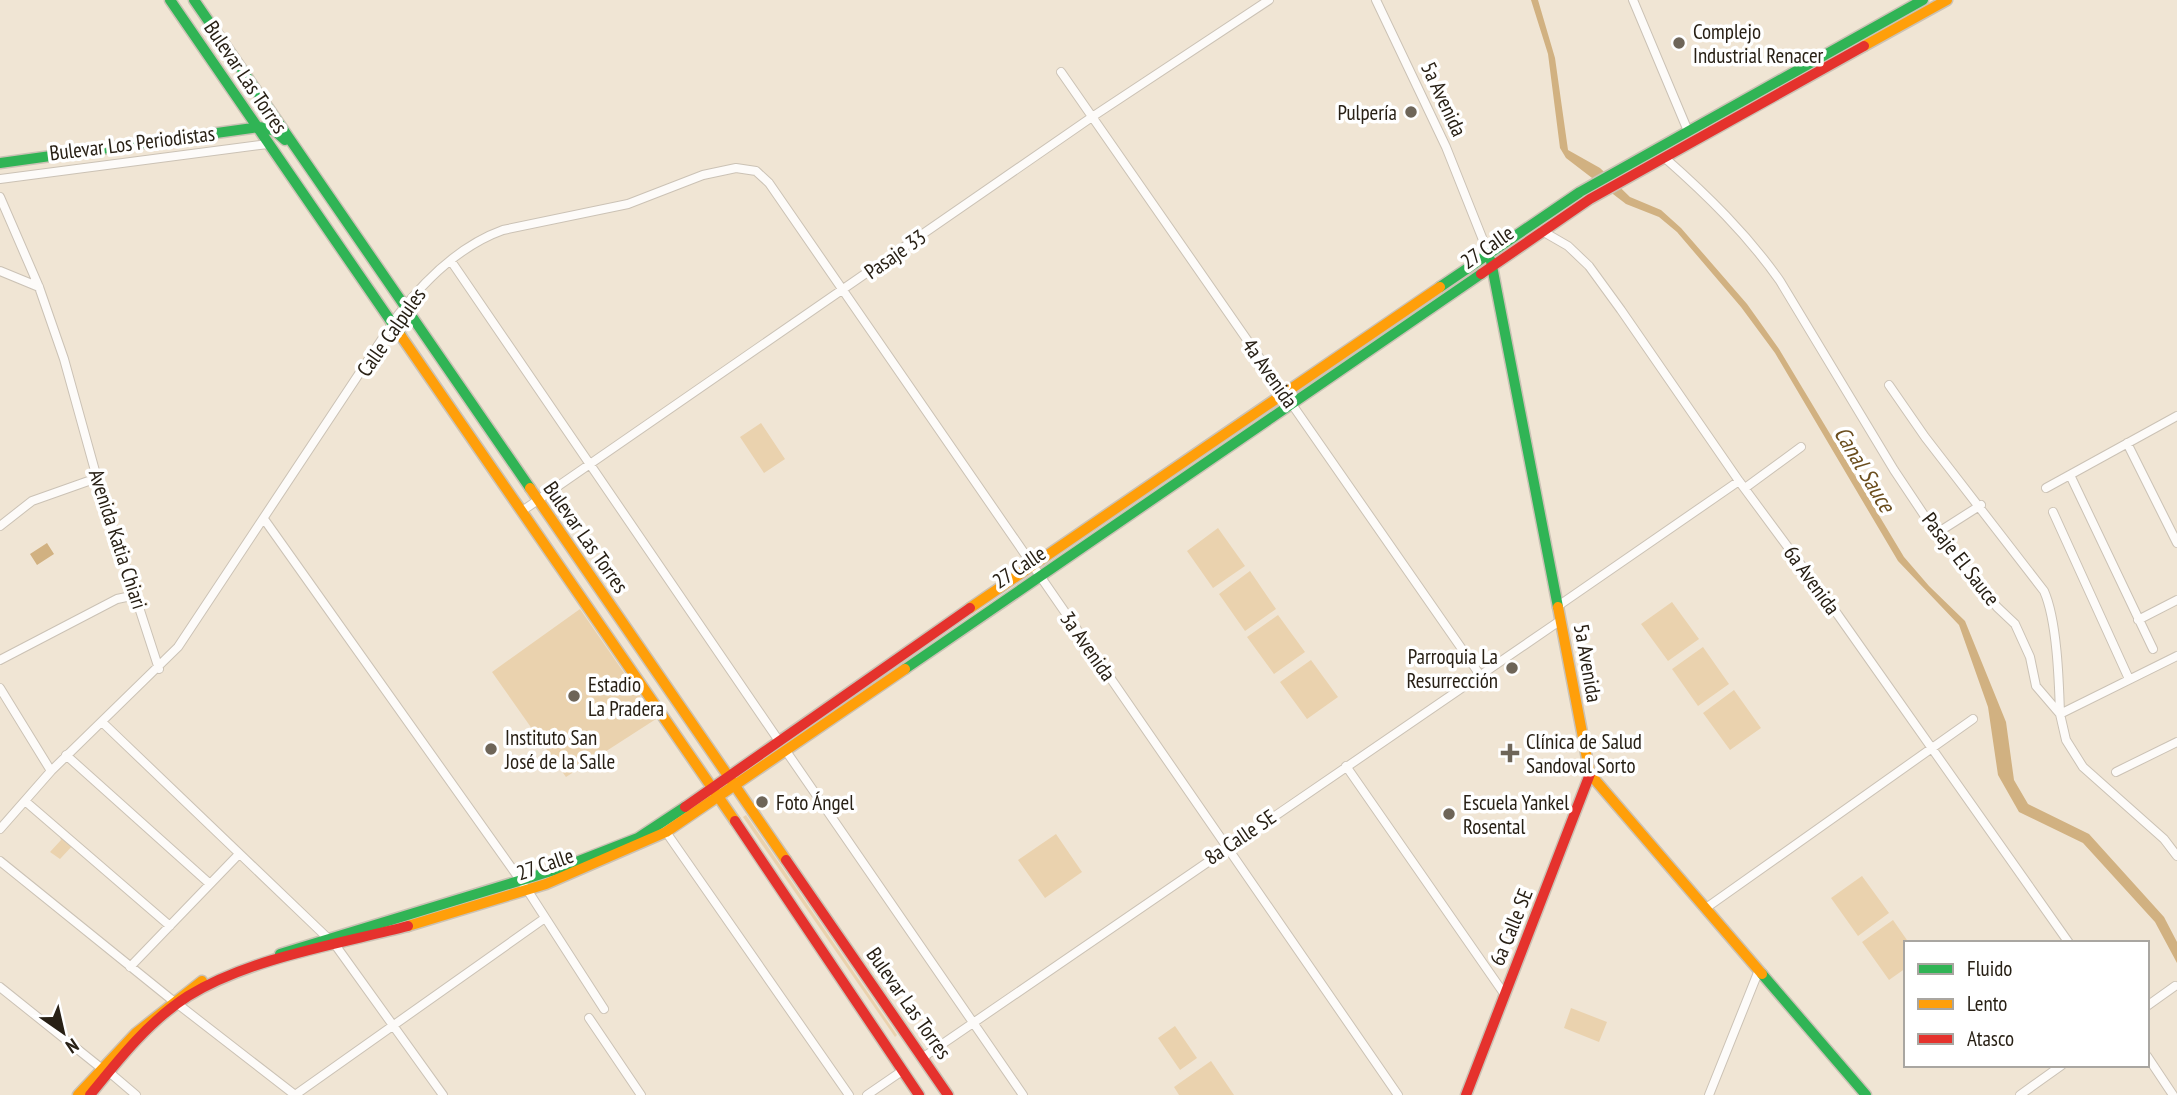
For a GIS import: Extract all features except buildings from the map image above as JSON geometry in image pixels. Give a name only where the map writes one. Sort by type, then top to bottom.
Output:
[{"type":"street","name":"Bulevar Las Torres","points":[[170,0],[719,797],[919,1095]]},
{"type":"street","name":"Bulevar Las Torres","points":[[194,0],[948,1095]]},
{"type":"street","name":"Pasaje 33","points":[[522,511],[1092,117],[1269,0]]},
{"type":"street","name":"5a Avenida","points":[[1376,0],[1446,146],[1493,267],[1590,774]]},
{"type":"street","points":[[1633,0],[1688,131]]},
{"type":"street","name":"27 Calle","points":[[332,942],[528,891],[608,861],[666,832],[719,797],[733,781],[1032,565],[1489,255],[1585,195],[1624,167],[1923,0]]},
{"type":"street","name":"27 Calle","points":[[783,746],[1040,576],[1493,267],[1542,232],[1585,195],[1665,158],[1947,0]]},
{"type":"street","name":"4a Avenida","points":[[1060,72],[1480,675]]},
{"type":"street","points":[[256,128],[275,131],[304,160]]},
{"type":"street","name":"Bulevar Los Periodistas","points":[[0,163],[256,128]]},
{"type":"street","name":"Bulevar Los Periodistas","points":[[0,179],[268,145]]},
{"type":"street","name":"Pasaje El Sauce","points":[[1665,158],[1706,194],[1766,261],[1894,470],[1937,534],[1997,607],[2015,624],[2030,657],[2036,685],[2060,713],[2066,740],[2083,767],[2164,839],[2177,856]]},
{"type":"street","name":"Calle Calpules","points":[[159,669],[178,647],[405,306],[427,281],[451,261],[490,234],[628,204],[703,175],[736,168],[755,171],[779,197]]},
{"type":"street","name":"Avenida Katia Chiari","points":[[0,197],[38,287],[64,359],[97,478],[159,669]]},
{"type":"street","name":"3a Avenida","points":[[779,197],[1398,1095]]},
{"type":"street","name":"6a Avenida","points":[[1542,232],[1568,246],[1589,267],[2068,941]]},
{"type":"street","points":[[341,248],[353,248],[357,239]]},
{"type":"street","points":[[451,261],[1023,1095]]},
{"type":"street","points":[[0,271],[38,287]]},
{"type":"street","points":[[1889,385],[1925,437],[1981,505],[2037,581],[2050,604],[2060,713],[2177,656]]},
{"type":"street","points":[[2046,488],[2177,416]]},
{"type":"street","points":[[2127,443],[2177,543]]},
{"type":"street","points":[[1558,606],[1801,447]]},
{"type":"street","points":[[2070,475],[2153,649]]},
{"type":"street","points":[[0,526],[32,501],[97,478]]},
{"type":"street","points":[[1937,534],[1981,505]]},
{"type":"street","points":[[2053,512],[2129,680]]},
{"type":"street","points":[[264,519],[528,891],[604,1009]]},
{"type":"street","points":[[0,660],[117,599],[135,595]]},
{"type":"street","points":[[2138,620],[2177,600]]},
{"type":"street","name":"8a Calle SE","points":[[922,1058],[1227,846],[1561,620]]},
{"type":"street","points":[[0,829],[66,755],[159,669]]},
{"type":"street","points":[[0,688],[51,771]]},
{"type":"street","points":[[1706,908],[1973,719]]},
{"type":"street","points":[[102,722],[332,942],[443,1095]]},
{"type":"street","points":[[2116,772],[2177,743]]},
{"type":"street","points":[[66,755],[210,884]]},
{"type":"street","points":[[1346,766],[1504,995]]},
{"type":"street","points":[[1590,774],[1866,1095]]},
{"type":"street","name":"6a Calle SE","points":[[1466,1095],[1590,774]]},
{"type":"street","name":"27 Calle","points":[[90,1095],[105,1070],[175,1002],[205,987],[638,838],[719,797]]},
{"type":"street","points":[[25,801],[170,926]]},
{"type":"street","points":[[666,832],[849,1095]]},
{"type":"street","points":[[130,967],[239,854]]},
{"type":"street","points":[[0,861],[130,967],[295,1095],[545,918]]},
{"type":"street","points":[[1709,1095],[1759,970]]},
{"type":"street","points":[[2149,1005],[2175,986]]},
{"type":"street","points":[[0,987],[136,1095]]},
{"type":"street","points":[[589,1018],[641,1095]]},
{"type":"street","points":[[2149,1059],[2173,1095]]},
{"type":"street","points":[[2020,1095],[2059,1067]]},
{"type":"street","points":[[78,1095],[105,1070]]},
{"type":"street","points":[[867,1095],[902,1071]]},
{"type":"shaded area","points":[[1531,0],[1538,0],[1555,58],[1568,150],[1600,168],[1630,197],[1661,210],[1681,228],[1747,304],[1779,349],[1904,557],[1965,621],[2006,722],[2014,780],[2028,804],[2089,834],[2164,917],[2177,942],[2177,963],[2155,922],[2083,843],[2019,812],[1998,775],[1988,707],[1959,625],[1898,561],[1775,353],[1741,307],[1677,232],[1659,217],[1626,204],[1566,158],[1560,148],[1548,54]]},
{"type":"shaded area","points":[[761,423],[785,459],[764,473],[740,437]]},
{"type":"shaded area","points":[[1218,528],[1245,566],[1213,588],[1187,551]]},
{"type":"shaded area","points":[[47,543],[54,554],[37,565],[30,554]]},
{"type":"shaded area","points":[[1250,571],[1276,609],[1245,631],[1219,594]]},
{"type":"shaded area","points":[[1672,602],[1699,639],[1668,661],[1641,624]]},
{"type":"shaded area","name":"Estadio La Pradera","points":[[580,609],[656,719],[566,777],[492,672]]},
{"type":"shaded area","points":[[1278,615],[1305,652],[1274,674],[1247,637]]},
{"type":"shaded area","points":[[1703,647],[1729,684],[1698,706],[1672,669]]},
{"type":"shaded area","points":[[1311,660],[1338,697],[1307,719],[1280,682]]},
{"type":"shaded area","points":[[1734,690],[1761,728],[1730,750],[1703,713]]},
{"type":"shaded area","points":[[746,815],[897,1035],[895,1037],[743,817]]},
{"type":"shaded area","points":[[1056,834],[1082,872],[1045,898],[1018,860]]},
{"type":"shaded area","points":[[59,835],[75,843],[60,859],[50,852],[61,840]]},
{"type":"shaded area","points":[[1862,876],[1889,913],[1858,936],[1831,898]]},
{"type":"shaded area","points":[[1893,920],[1908,941],[1904,941],[1904,969],[1889,980],[1862,942]]},
{"type":"shaded area","points":[[1571,1008],[1607,1022],[1599,1042],[1564,1028]]},
{"type":"shaded area","points":[[1175,1026],[1197,1058],[1180,1070],[1158,1038]]},
{"type":"shaded area","points":[[1211,1061],[1234,1095],[1179,1095],[1174,1087]]},
{"type":"traffic: fast","points":[[170,0],[401,336]]},
{"type":"traffic: fast","points":[[194,0],[530,488]]},
{"type":"traffic: fast","points":[[1440,287],[1580,192],[1923,0]]},
{"type":"traffic: fast","points":[[0,163],[260,127],[275,131],[285,140]]},
{"type":"traffic: fast","points":[[1491,261],[1558,607]]},
{"type":"traffic: fast","points":[[905,669],[1481,274]]},
{"type":"traffic: fast","points":[[280,954],[561,868],[638,838],[685,807]]},
{"type":"traffic: fast","points":[[1762,974],[1866,1095]]},
{"type":"traffic: slow","points":[[1864,46],[1947,0]]},
{"type":"traffic: slow","points":[[970,608],[1440,287]]},
{"type":"traffic: slow","points":[[401,336],[735,821]]},
{"type":"traffic: slow","points":[[530,488],[786,860]]},
{"type":"traffic: slow","points":[[1558,607],[1590,774],[1762,974]]},
{"type":"traffic: slow","points":[[408,926],[546,884],[666,832],[905,669]]},
{"type":"traffic: slow","points":[[78,1095],[136,1033],[202,981]]},
{"type":"traffic: jam","points":[[1481,274],[1590,199],[1864,46]]},
{"type":"traffic: jam","points":[[685,807],[970,608]]},
{"type":"traffic: jam","points":[[1466,1095],[1590,774]]},
{"type":"traffic: jam","points":[[735,821],[919,1095]]},
{"type":"traffic: jam","points":[[786,860],[948,1095]]},
{"type":"traffic: jam","points":[[90,1095],[123,1054],[160,1017],[188,996],[212,983],[266,962],[408,926]]},
{"type":"place","name":"Complejo Industrial Renacer","points":[[1679,43]]},
{"type":"place","name":"Pulpería","points":[[1411,112]]},
{"type":"place","name":"Parroquia La Resurrección","points":[[1512,668]]},
{"type":"place","name":"Estadio La Pradera","points":[[574,696]]},
{"type":"place","name":"Instituto San José de la Salle","points":[[491,749]]},
{"type":"place","name":"Clínica de Salud Sandoval Sorto","points":[[1510,753]]},
{"type":"place","name":"Foto Ángel","points":[[762,802]]},
{"type":"place","name":"Escuela Yankel Rosental","points":[[1449,814]]},
{"type":"water label","name":"Canal Sauce","points":[[1865,469]]}]
